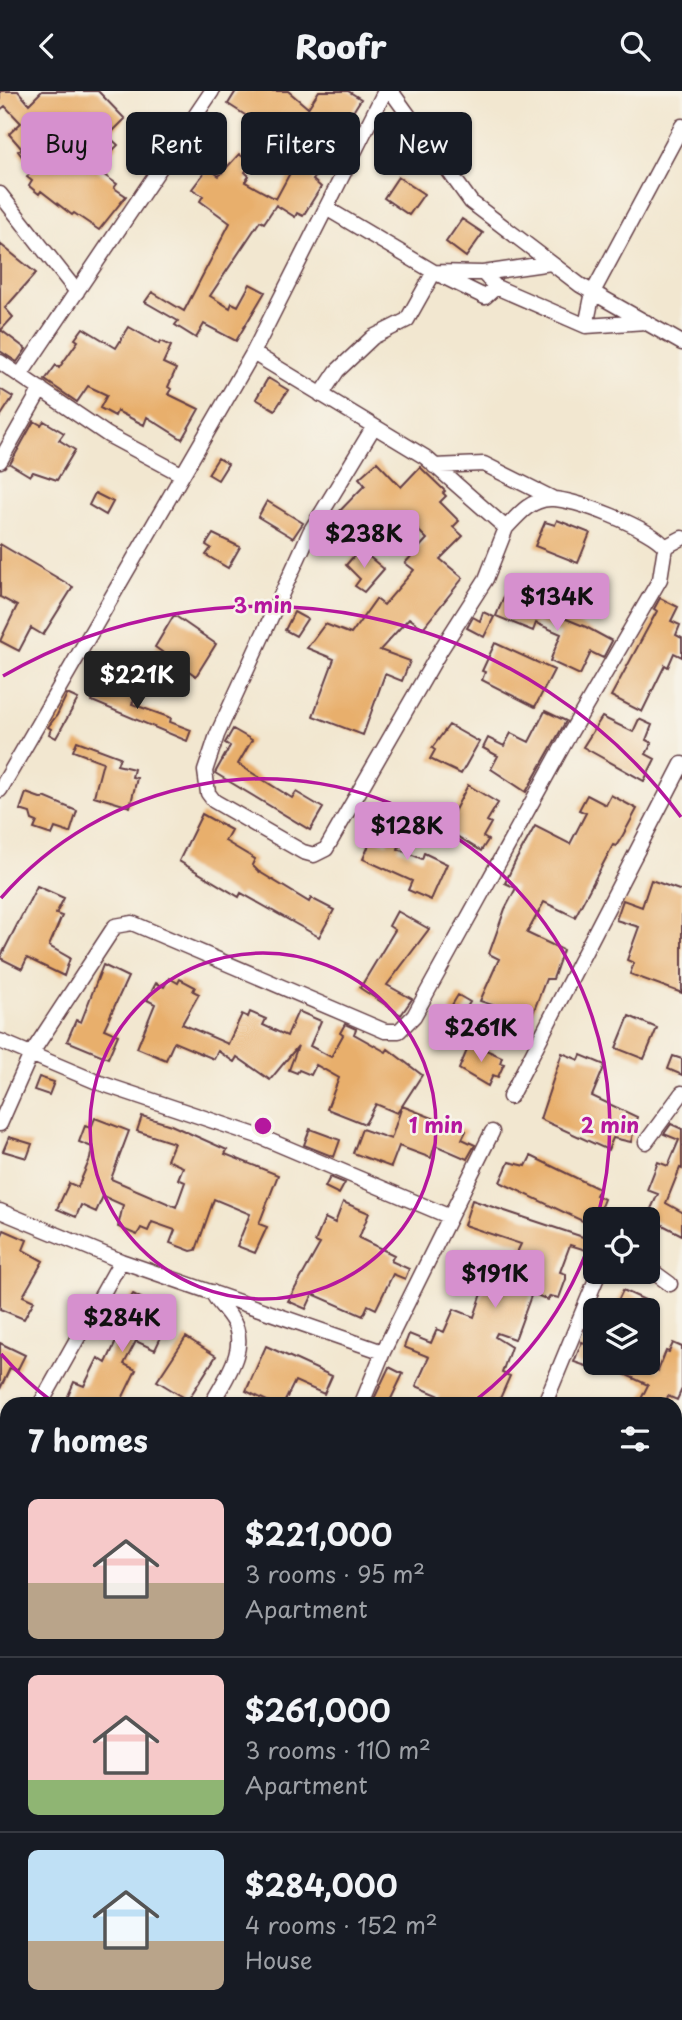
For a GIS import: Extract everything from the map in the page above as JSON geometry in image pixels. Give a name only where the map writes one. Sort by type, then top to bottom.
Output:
[{"type":"street","points":[[21,374],[208,96],[192,91]]},
{"type":"street","points":[[0,790],[253,353],[385,91]]},
{"type":"street","points":[[391,91],[471,202],[593,292],[682,343]]},
{"type":"street","points":[[586,326],[593,292],[682,126]]},
{"type":"street","points":[[0,194],[77,292]]},
{"type":"street","points":[[326,208],[434,272],[485,297],[496,286]]},
{"type":"street","points":[[434,272],[483,273],[551,263]]},
{"type":"street","points":[[321,395],[337,371],[373,337],[407,320],[434,272]]},
{"type":"street","points":[[483,273],[496,286],[586,326],[646,323]]},
{"type":"street","points":[[253,353],[373,428],[408,446],[506,528]]},
{"type":"street","points":[[0,362],[108,435],[181,474]]},
{"type":"street","points":[[0,461],[41,389]]},
{"type":"street","points":[[373,428],[310,532],[217,735],[205,771],[208,793],[214,801],[303,852],[314,855],[326,849],[440,650],[486,579],[506,528],[524,507],[552,498]]},
{"type":"street","points":[[435,466],[484,464],[552,498],[633,526],[665,547]]},
{"type":"street","points":[[665,547],[682,538]]},
{"type":"street","points":[[0,1124],[31,1054],[115,926],[122,923],[132,923],[385,1031],[403,1028],[660,579],[665,547]]},
{"type":"street","points":[[510,1097],[682,764]]},
{"type":"street","points":[[0,1041],[123,1092],[261,1137],[448,1216]]},
{"type":"street","points":[[646,1142],[682,1093]]},
{"type":"street","points":[[364,1397],[448,1216],[478,1165],[492,1132]]},
{"type":"street","points":[[0,1211],[121,1261],[383,1352]]},
{"type":"street","points":[[44,1397],[121,1261]]},
{"type":"street","points":[[660,1277],[670,1284]]},
{"type":"street","points":[[547,1397],[594,1284]]},
{"type":"street","points":[[212,1292],[238,1331],[239,1344],[236,1357],[215,1397]]},
{"type":"building","points":[[0,91],[18,91],[29,104],[42,91],[98,91],[125,119],[112,132],[112,112],[21,112],[21,123],[5,106],[0,110]]},
{"type":"building","points":[[236,91],[288,91],[308,108],[319,91],[348,91],[361,99],[353,112],[241,112],[228,104]]},
{"type":"building","points":[[21,123],[21,148],[9,134]]},
{"type":"building","points":[[112,140],[118,145],[112,151]]},
{"type":"building","points":[[239,154],[241,175],[249,176],[245,182],[276,199],[289,175],[317,175],[313,180],[321,187],[303,216],[297,213],[295,217],[276,205],[264,223],[260,221],[210,296],[230,308],[232,303],[238,306],[250,284],[265,292],[236,341],[204,324],[196,338],[175,325],[178,321],[145,302],[152,292],[184,311],[230,223],[200,201],[203,196],[192,189],[203,175],[227,175],[227,167]]},
{"type":"building","points":[[104,175],[117,184],[114,188],[126,196],[99,230],[74,213],[72,215],[41,191],[39,194],[29,186],[32,181],[27,177]]},
{"type":"building","points":[[398,177],[424,194],[409,215],[384,198]]},
{"type":"building","points":[[462,219],[483,233],[466,257],[446,242]]},
{"type":"building","points":[[0,244],[36,273],[5,308],[13,317],[1,330],[26,349],[17,362],[0,351]]},
{"type":"building","points":[[129,327],[159,344],[160,341],[171,346],[163,363],[176,369],[168,387],[171,389],[168,394],[199,409],[182,439],[147,417],[144,425],[117,411],[115,416],[100,408],[107,395],[88,386],[77,402],[45,380],[56,365],[59,368],[78,341],[75,339],[83,328],[116,348]]},
{"type":"building","points":[[268,378],[288,390],[275,410],[256,399]]},
{"type":"building","points":[[0,389],[13,397],[0,417]]},
{"type":"building","points":[[34,421],[41,425],[44,421],[64,433],[59,440],[75,450],[57,480],[33,472],[30,476],[10,464]]},
{"type":"building","points":[[218,458],[228,464],[218,480],[208,474]]},
{"type":"building","points":[[377,462],[401,487],[420,467],[445,491],[443,493],[446,496],[440,502],[459,521],[453,527],[463,536],[440,559],[463,578],[423,628],[409,618],[380,650],[410,661],[402,681],[385,674],[363,735],[313,716],[334,659],[307,648],[325,624],[351,634],[376,599],[384,605],[414,570],[405,563],[427,539],[402,514],[397,519],[391,513],[373,531],[378,536],[363,551],[331,520],[365,485],[359,478]]},
{"type":"building","points":[[95,493],[113,502],[106,515],[89,505]]},
{"type":"building","points":[[267,501],[303,523],[293,538],[258,517]]},
{"type":"building","points":[[557,520],[590,533],[578,563],[535,546],[545,522],[555,525]]},
{"type":"building","points":[[213,534],[240,547],[228,568],[206,555],[211,548],[206,545]]},
{"type":"building","points":[[0,544],[73,587],[43,635],[31,628],[19,651],[0,641],[17,606],[0,597]]},
{"type":"building","points":[[360,549],[384,569],[364,592],[355,586],[360,579],[346,565]]},
{"type":"building","points":[[505,594],[586,627],[612,641],[603,658],[591,652],[580,675],[550,661],[561,634],[536,623],[533,631],[496,616]]},
{"type":"building","points":[[660,598],[678,607],[671,621],[680,625],[676,635],[682,638],[682,657],[674,653],[668,667],[665,665],[642,712],[611,696],[657,611],[654,609]]},
{"type":"building","points":[[294,612],[307,619],[296,636],[285,630]]},
{"type":"building","points":[[483,612],[494,617],[484,637],[467,628],[473,617],[480,621]]},
{"type":"building","points":[[174,615],[216,644],[196,676],[155,647]]},
{"type":"building","points":[[495,643],[554,670],[535,707],[482,680],[485,672],[482,671]]},
{"type":"building","points":[[99,682],[135,697],[132,704],[171,718],[170,722],[191,730],[187,741],[92,701]]},
{"type":"building","points":[[67,694],[78,699],[56,738],[49,734],[51,729],[48,727]]},
{"type":"building","points":[[545,711],[566,721],[526,792],[491,769],[498,756],[483,748],[488,738],[504,746],[511,733],[529,742]]},
{"type":"building","points":[[602,717],[633,732],[639,719],[652,725],[646,740],[652,743],[646,754],[655,759],[644,781],[583,747]]},
{"type":"building","points":[[449,725],[479,742],[461,774],[430,759],[435,750],[432,748]]},
{"type":"building","points":[[233,729],[252,740],[238,764],[292,798],[296,792],[323,808],[310,830],[215,773],[230,746],[225,743]]},
{"type":"building","points":[[77,741],[120,757],[117,765],[134,769],[132,777],[137,778],[130,807],[94,796],[103,762],[73,751]]},
{"type":"building","points":[[468,785],[498,803],[487,821],[491,823],[483,837],[488,840],[481,851],[452,833],[455,829],[447,825]]},
{"type":"building","points":[[26,793],[43,799],[44,797],[77,811],[70,833],[55,828],[52,835],[34,829],[37,822],[32,820],[30,813],[20,810]]},
{"type":"building","points":[[587,795],[606,805],[611,795],[637,809],[616,846],[613,845],[575,917],[544,902],[527,933],[563,950],[553,979],[546,979],[531,1018],[480,1001],[499,959],[489,954],[505,909],[516,888],[505,883],[516,860],[535,826],[570,844],[586,813],[579,810]]},
{"type":"building","points":[[400,813],[410,818],[398,849],[422,859],[424,853],[447,864],[431,900],[408,890],[412,881],[363,859],[372,838],[387,844]]},
{"type":"building","points":[[202,814],[231,830],[225,841],[255,859],[252,865],[258,871],[309,902],[311,898],[334,910],[319,937],[241,893],[239,897],[179,861]]},
{"type":"building","points":[[651,880],[682,891],[682,993],[630,974],[634,963],[627,960],[639,927],[616,920],[623,900],[642,907]]},
{"type":"building","points":[[37,886],[64,898],[56,914],[62,916],[49,946],[70,958],[64,976],[27,958],[22,969],[0,958]]},
{"type":"building","points":[[397,911],[429,929],[387,985],[412,999],[401,1015],[360,988],[395,930],[389,926]]},
{"type":"building","points":[[103,965],[128,977],[104,1029],[118,1035],[108,1058],[67,1041],[76,1020],[81,1022]]},
{"type":"building","points":[[169,978],[178,983],[180,979],[195,987],[193,991],[199,994],[182,1024],[228,1044],[242,1014],[248,1017],[250,1012],[266,1019],[263,1025],[287,1036],[298,1011],[321,1021],[310,1046],[331,1057],[343,1035],[340,1033],[345,1024],[356,1029],[354,1034],[386,1052],[388,1049],[422,1075],[397,1113],[376,1104],[365,1124],[327,1109],[339,1078],[316,1065],[311,1075],[299,1070],[297,1073],[289,1070],[298,1046],[270,1080],[237,1057],[234,1062],[218,1051],[214,1059],[174,1042],[166,1060],[137,1048],[155,1004],[147,1000],[156,983],[164,987]]},
{"type":"building","points":[[458,995],[470,1002],[461,1017],[449,1010]]},
{"type":"building","points":[[629,1016],[657,1028],[644,1059],[616,1048]]},
{"type":"building","points":[[470,1043],[502,1057],[500,1063],[504,1064],[498,1077],[493,1075],[488,1086],[459,1069]]},
{"type":"building","points":[[562,1053],[579,1060],[581,1055],[605,1065],[592,1096],[637,1117],[631,1142],[613,1138],[608,1150],[540,1119]]},
{"type":"building","points":[[673,1056],[682,1059],[682,1075],[668,1069]]},
{"type":"building","points":[[39,1077],[54,1082],[49,1095],[34,1090]]},
{"type":"building","points":[[402,1106],[466,1131],[462,1139],[475,1145],[467,1159],[435,1145],[431,1158],[399,1146],[391,1167],[353,1153],[362,1129],[391,1139]]},
{"type":"building","points":[[142,1116],[171,1125],[227,1150],[225,1154],[278,1175],[259,1224],[267,1227],[255,1253],[237,1246],[250,1214],[214,1199],[196,1250],[191,1251],[170,1243],[175,1230],[152,1222],[148,1231],[141,1228],[137,1235],[118,1227],[123,1205],[103,1196],[96,1212],[81,1205],[76,1217],[57,1209],[69,1183],[78,1187],[90,1159],[92,1147],[79,1142],[85,1126],[91,1128],[95,1118],[129,1131],[111,1179],[176,1207],[185,1182],[178,1179],[183,1167],[167,1160],[174,1143],[137,1131]]},
{"type":"building","points":[[671,1124],[682,1129],[682,1169],[680,1168],[666,1203],[682,1212],[682,1235],[660,1224],[660,1207],[652,1207],[658,1194],[647,1190],[658,1162],[668,1166],[679,1140],[664,1134]]},
{"type":"building","points":[[310,1129],[340,1140],[334,1157],[304,1145]]},
{"type":"building","points":[[9,1137],[32,1144],[27,1158],[3,1151]]},
{"type":"building","points":[[531,1156],[599,1189],[596,1195],[604,1199],[601,1207],[583,1207],[583,1221],[500,1182],[509,1162],[526,1166]]},
{"type":"building","points":[[330,1177],[345,1183],[339,1194],[325,1187]]},
{"type":"building","points":[[472,1200],[583,1237],[583,1249],[570,1245],[560,1272],[566,1274],[566,1279],[559,1298],[550,1296],[548,1300],[532,1293],[516,1337],[514,1339],[497,1333],[495,1337],[511,1347],[502,1373],[510,1376],[501,1397],[439,1397],[416,1386],[429,1357],[404,1347],[409,1334],[431,1343],[437,1329],[444,1332],[454,1309],[474,1317],[485,1285],[499,1290],[521,1244],[464,1225]]},
{"type":"building","points":[[343,1202],[369,1213],[359,1238],[394,1255],[391,1261],[409,1269],[405,1279],[393,1274],[376,1309],[368,1305],[363,1316],[313,1294],[306,1309],[288,1301],[320,1244],[315,1242],[325,1218],[335,1223]]},
{"type":"building","points":[[4,1230],[27,1240],[23,1250],[43,1261],[23,1296],[34,1301],[24,1319],[0,1309],[0,1240]]},
{"type":"building","points":[[623,1290],[641,1298],[619,1298]]},
{"type":"building","points":[[133,1294],[168,1313],[164,1320],[168,1322],[155,1350],[136,1341],[124,1364],[136,1370],[123,1397],[68,1397],[74,1382],[84,1386],[98,1358],[106,1363],[121,1331],[114,1328]]},
{"type":"building","points":[[186,1337],[216,1356],[190,1397],[183,1397],[157,1381]]},
{"type":"building","points":[[582,1342],[583,1342],[583,1365],[574,1362]]},
{"type":"building","points":[[0,1343],[25,1355],[17,1371],[10,1368],[0,1389]]},
{"type":"building","points":[[673,1343],[682,1347],[682,1389],[678,1397],[642,1397],[648,1385],[627,1375],[660,1375],[660,1366],[666,1351],[669,1352]]},
{"type":"building","points":[[266,1346],[332,1376],[324,1394],[295,1381],[287,1397],[258,1397],[246,1391]]},
{"type":"building","points":[[389,1367],[403,1374],[392,1397],[375,1397]]}]
